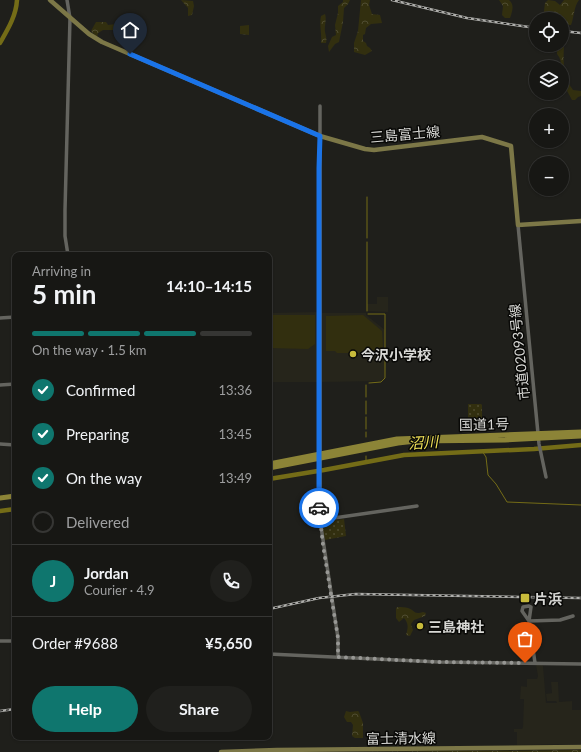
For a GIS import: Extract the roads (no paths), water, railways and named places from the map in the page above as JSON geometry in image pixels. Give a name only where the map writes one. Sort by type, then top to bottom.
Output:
[{"type":"highway","name":"国道1号","points":[[539,439],[581,432]]},
{"type":"highway","name":"国道1号","points":[[272,464],[416,441],[539,439],[581,436]]},
{"type":"highway","name":"国道1号","points":[[272,467],[319,456]]},
{"type":"highway","points":[[0,498],[12,496]]},
{"type":"highway","points":[[0,501],[12,499]]},
{"type":"main road","name":"三島富士線","points":[[50,0],[70,18],[102,42],[320,136],[365,149],[374,150],[482,137],[511,146],[518,225]]},
{"type":"main road","points":[[518,225],[581,221]]},
{"type":"main road","name":"富士清水線","points":[[221,752],[581,747]]},
{"type":"street","points":[[67,0],[70,18],[65,210],[65,236],[68,252]]},
{"type":"street","points":[[320,106],[320,520],[332,608],[338,638],[338,657]]},
{"type":"street","name":"市道02093号線","points":[[518,225],[539,439],[546,477]]},
{"type":"street","points":[[0,318],[12,317]]},
{"type":"street","points":[[0,385],[12,384]]},
{"type":"street","points":[[0,444],[12,445]]},
{"type":"street","points":[[320,520],[416,506]]},
{"type":"street","points":[[535,663],[529,621],[560,620],[574,616]]},
{"type":"street","points":[[0,641],[12,641]]},
{"type":"street","points":[[272,654],[439,662],[581,664]]},
{"type":"waterway","points":[[0,43],[13,17],[17,0]]},
{"type":"waterway","points":[[367,197],[367,238]]},
{"type":"waterway","points":[[367,242],[367,311]]},
{"type":"waterway","points":[[368,314],[385,314],[385,378],[381,382],[369,383]]},
{"type":"waterway","points":[[366,385],[366,397]]},
{"type":"waterway","points":[[366,401],[366,414]]},
{"type":"waterway","points":[[366,417],[366,429]]},
{"type":"waterway","points":[[366,432],[366,437]]},
{"type":"waterway","name":"沼川","points":[[272,479],[404,455],[534,449],[581,445]]},
{"type":"waterway","points":[[482,451],[486,457],[488,475],[496,484],[507,502],[581,505]]},
{"type":"waterway","name":"沼川","points":[[366,456],[366,462]]},
{"type":"waterway","name":"沼川","points":[[0,511],[12,509]]},
{"type":"railway","points":[[392,0],[467,18],[529,27]]},
{"type":"railway","points":[[569,32],[581,33]]},
{"type":"railway","points":[[272,608],[319,598],[356,594],[581,598]]},
{"type":"railway","points":[[0,711],[12,709]]},
{"type":"place","name":"今沢小学校","points":[[353,354]]},
{"type":"place","name":"片浜","points":[[525,598]]},
{"type":"place","name":"三島神社","points":[[420,626]]}]
